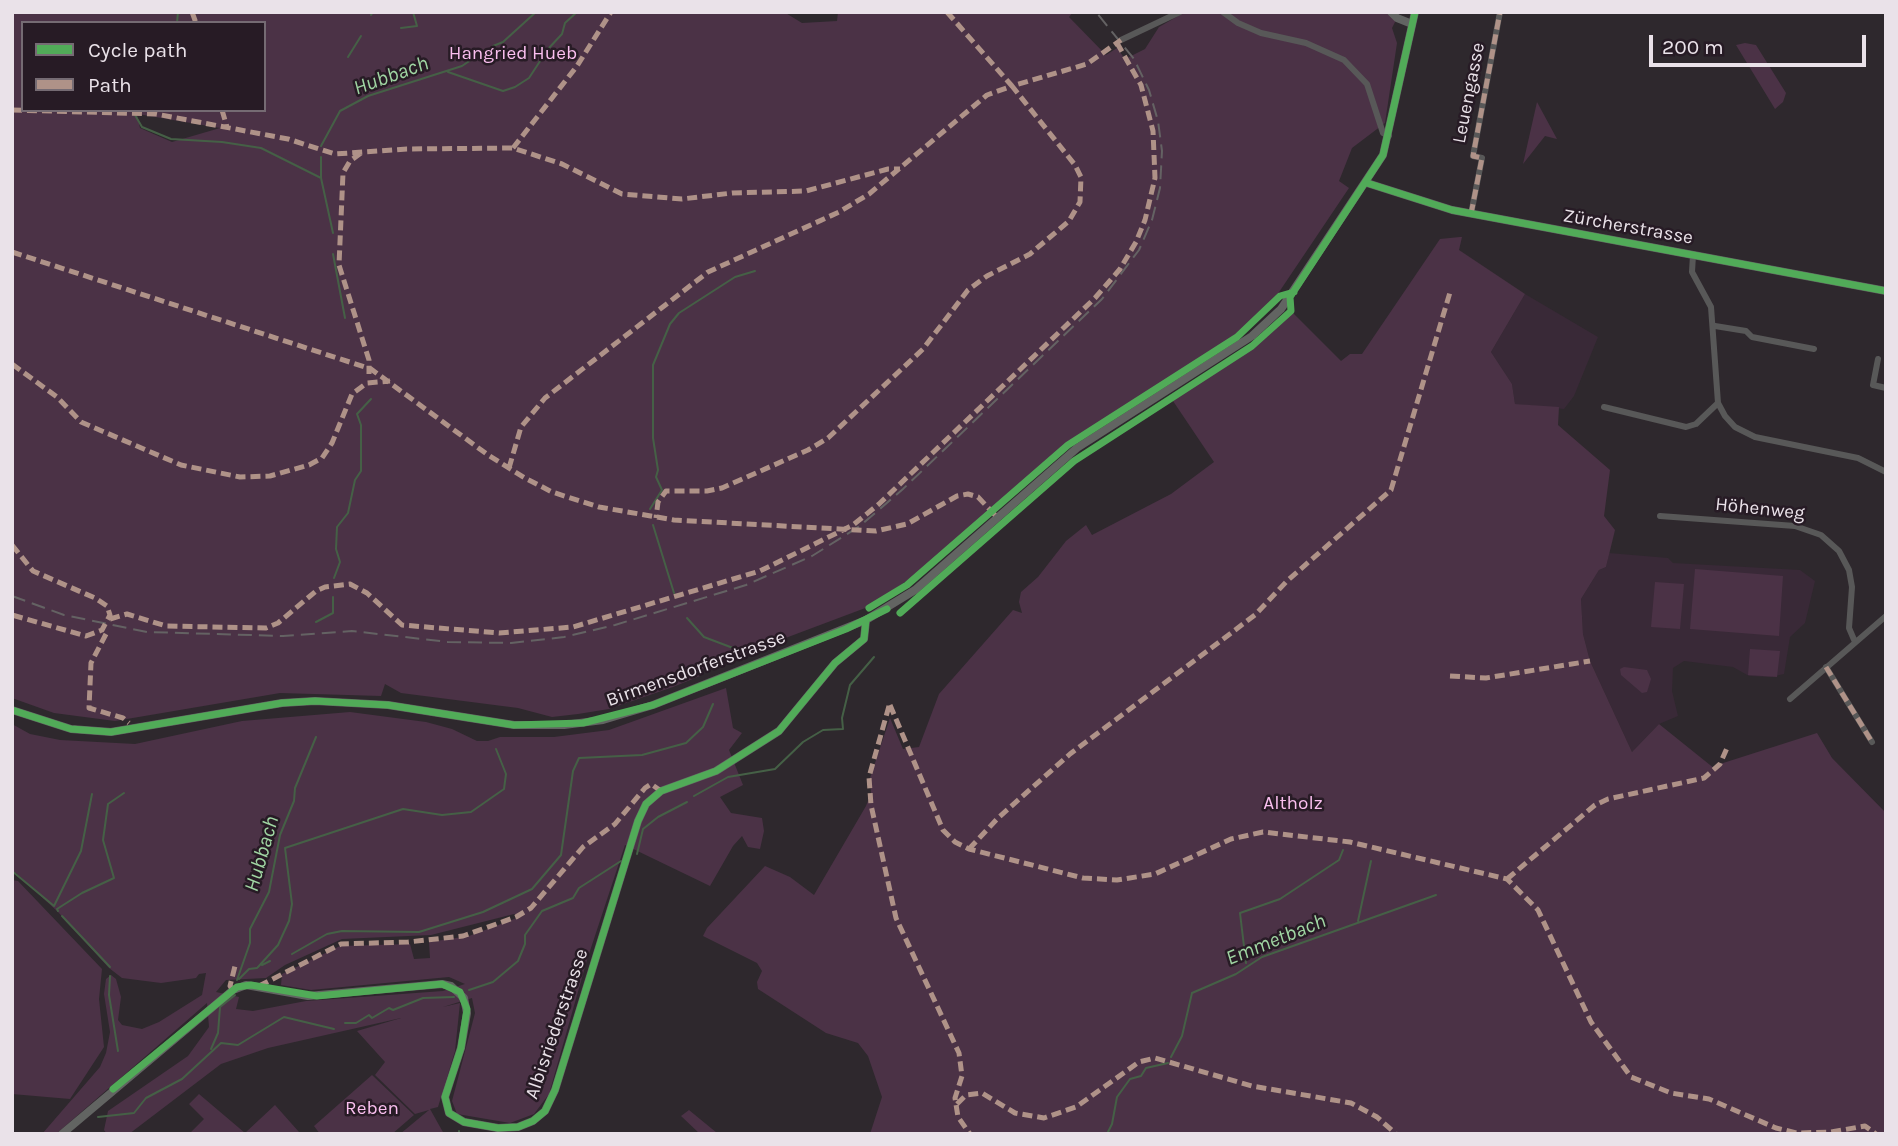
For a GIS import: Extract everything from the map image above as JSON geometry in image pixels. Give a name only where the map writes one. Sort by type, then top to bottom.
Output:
[{"type":"main road","points":[[1391,12],[1397,19],[1412,24]]},
{"type":"main road","name":"Birmensdorferstrasse","points":[[12,710],[53,725],[103,732],[132,731],[250,708],[315,701],[388,705],[514,725],[573,724],[603,720],[653,705],[866,620],[915,590],[1077,448],[1263,327],[1290,297],[1367,183],[1389,136],[1415,12]]},
{"type":"main road","name":"Zürcherstrasse","points":[[1367,183],[1430,206],[1886,291]]},
{"type":"main road","name":"Albisriederstrasse","points":[[62,1134],[233,990],[246,985],[308,996],[451,986],[462,995],[467,1013],[461,1048],[445,1097],[449,1113],[464,1122],[498,1128],[518,1127],[533,1121],[545,1111],[555,1090],[643,809],[661,790],[716,771],[779,731],[835,663],[864,639],[866,620]]},
{"type":"street","points":[[1121,40],[1180,12]]},
{"type":"street","points":[[1223,12],[1238,23],[1261,33],[1306,43],[1344,60],[1367,84],[1383,133],[1389,136]]},
{"type":"street","name":"Leuengasse","points":[[1471,214],[1482,158],[1473,156],[1500,12]]},
{"type":"street","points":[[1693,255],[1692,272],[1711,307],[1715,326],[1718,404],[1735,427],[1755,437],[1858,458],[1886,472]]},
{"type":"street","points":[[1715,326],[1746,331],[1752,337],[1814,349]]},
{"type":"street","points":[[1878,359],[1873,385],[1886,388]]},
{"type":"street","points":[[1604,407],[1686,427],[1696,424],[1718,404]]},
{"type":"street","name":"Höhenweg","points":[[1660,516],[1795,526],[1821,535],[1839,551],[1849,570],[1852,587],[1849,628],[1855,642]]},
{"type":"street","points":[[1790,699],[1886,616]]},
{"type":"street","points":[[1826,667],[1872,742]]},
{"type":"shaded area","points":[[1525,294],[1598,337],[1574,396],[1564,409],[1515,404],[1512,384],[1491,352]]},
{"type":"shaded area","points":[[1609,553],[1668,558],[1673,563],[1800,570],[1815,581],[1805,623],[1790,637],[1784,674],[1770,677],[1749,676],[1733,667],[1684,661],[1673,668],[1672,691],[1678,716],[1659,724],[1632,752],[1590,661],[1583,634],[1581,599],[1599,570],[1606,567]]},
{"type":"green space","name":"Hangried Hueb","points":[[12,12],[784,12],[802,23],[837,21],[838,12],[1073,12],[1069,17],[1106,55],[1117,48],[1125,59],[1145,49],[1159,27],[1185,12],[1391,12],[1397,18],[1392,28],[1397,43],[1385,123],[1352,148],[1339,181],[1349,188],[1269,307],[1236,336],[1069,443],[921,571],[868,607],[703,669],[700,676],[673,687],[609,709],[578,714],[552,717],[518,708],[401,693],[385,684],[381,696],[280,693],[115,721],[54,713],[12,698]],"holes":[[[138,114],[220,128],[172,142],[140,128]]]},
{"type":"green space","points":[[1736,45],[1756,45],[1786,93],[1783,102],[1775,109]]},
{"type":"green space","points":[[1537,102],[1557,139],[1545,136],[1523,164]]},
{"type":"green space","name":"Altholz","points":[[1462,237],[1459,250],[1525,294],[1491,352],[1512,384],[1515,404],[1559,407],[1558,425],[1610,470],[1604,516],[1615,530],[1606,567],[1599,570],[1581,599],[1583,634],[1590,661],[1632,752],[1659,724],[1715,769],[1720,764],[1817,733],[1832,758],[1886,813],[1886,1134],[870,1134],[882,1097],[868,1056],[858,1043],[826,1033],[758,989],[757,982],[762,971],[757,963],[703,936],[707,928],[765,866],[790,877],[814,895],[866,806],[871,793],[870,778],[890,718],[903,749],[919,747],[939,694],[1013,610],[1022,613],[1019,602],[1021,592],[1038,577],[1066,541],[1086,525],[1092,535],[1171,494],[1214,462],[1171,398],[1253,347],[1292,312],[1341,361],[1350,354],[1362,354],[1440,239]]},
{"type":"green space","points":[[1695,569],[1783,576],[1779,636],[1690,629]]},
{"type":"green space","points":[[1655,582],[1684,584],[1680,629],[1651,627]]},
{"type":"green space","points":[[1750,649],[1780,651],[1777,677],[1748,675]]},
{"type":"green space","points":[[1624,667],[1647,670],[1651,679],[1647,692],[1642,693],[1621,675],[1620,669]]},
{"type":"green space","points":[[726,688],[733,728],[742,733],[729,750],[743,785],[720,797],[731,813],[762,818],[764,831],[760,849],[748,847],[742,836],[733,846],[710,886],[625,845],[587,960],[549,1094],[534,1114],[510,1123],[457,1114],[452,1101],[475,1013],[472,998],[443,1007],[460,1003],[455,1051],[438,1107],[430,1109],[444,1134],[400,1134],[429,1110],[415,1114],[375,1075],[385,1062],[357,1031],[401,1018],[268,1048],[221,1064],[129,1134],[107,1134],[104,1130],[108,1111],[188,1056],[209,1027],[207,1003],[56,1134],[42,1134],[100,1067],[106,1053],[110,1032],[104,994],[106,979],[111,975],[116,979],[121,997],[118,1020],[122,1025],[142,1029],[159,1022],[202,995],[206,973],[199,974],[196,978],[161,983],[122,978],[109,968],[58,912],[16,873],[12,874],[12,724],[30,734],[60,740],[135,744],[242,721],[350,712],[426,722],[452,729],[477,741],[500,737],[554,737],[609,730]],"holes":[[[514,914],[522,916],[469,936],[429,942],[430,958],[414,959],[410,944],[340,946],[282,974],[281,985],[311,990],[449,977],[465,984],[443,991],[306,1001],[253,1011],[236,1009],[239,997],[216,992],[226,980],[266,978],[285,965],[342,939],[431,935]]]},
{"type":"green space","points":[[12,880],[18,881],[102,969],[99,999],[104,1047],[70,1099],[12,1094]]},
{"type":"green space","name":"Reben","points":[[372,1075],[414,1115],[392,1134],[320,1134],[314,1126]]},
{"type":"green space","points":[[199,1094],[245,1133],[189,1134],[204,1119],[189,1104]]},
{"type":"green space","points":[[275,1105],[299,1132],[245,1133]]},
{"type":"green space","points":[[689,1110],[719,1134],[700,1134],[681,1116]]},
{"type":"waterway","name":"Hubbach","points":[[177,21],[178,12]]},
{"type":"waterway","points":[[401,28],[417,26],[413,12]]},
{"type":"waterway","points":[[493,46],[503,42],[536,12]]},
{"type":"waterway","points":[[448,72],[503,91],[515,87],[529,78],[548,49],[562,34],[565,23],[577,12]]},
{"type":"waterway","points":[[348,57],[361,36]]},
{"type":"waterway","name":"Hubbach","points":[[321,146],[340,111],[368,96],[462,66],[487,49]]},
{"type":"waterway","name":"Hubbach","points":[[135,115],[142,127],[171,139],[261,148],[321,178]]},
{"type":"waterway","name":"Hubbach","points":[[321,157],[321,178],[333,233]]},
{"type":"waterway","name":"Hubbach","points":[[333,254],[345,318]]},
{"type":"waterway","points":[[650,509],[662,490],[656,477],[658,470],[653,438],[653,365],[670,324],[679,313],[735,277],[755,271]]},
{"type":"waterway","name":"Hubbach","points":[[334,578],[340,562],[336,549],[337,527],[348,513],[355,480],[361,471],[361,425],[357,414],[371,399]]},
{"type":"waterway","points":[[653,525],[674,593]]},
{"type":"waterway","name":"Hubbach","points":[[316,622],[333,613],[333,597]]},
{"type":"waterway","points":[[687,618],[704,637],[733,648],[731,655]]},
{"type":"waterway","points":[[694,796],[728,777],[775,769],[803,742],[823,730],[843,729],[842,718],[850,685],[874,657]]},
{"type":"waterway","points":[[292,954],[327,934],[342,931],[419,932],[483,912],[532,889],[561,855],[573,771],[579,758],[642,755],[686,743],[703,727],[713,704]]},
{"type":"waterway","name":"Hubbach","points":[[237,980],[250,943],[250,929],[269,892],[280,835],[294,801],[295,788],[316,737]]},
{"type":"waterway","points":[[258,967],[278,945],[289,921],[292,904],[285,848],[403,809],[442,815],[471,812],[504,789],[506,774],[496,749]]},
{"type":"waterway","points":[[58,911],[57,909],[82,893],[114,878],[103,840],[108,804],[124,793]]},
{"type":"waterway","points":[[54,906],[81,851],[92,794]]},
{"type":"waterway","points":[[637,854],[643,829],[658,817],[687,802]]},
{"type":"waterway","points":[[1246,963],[1240,913],[1280,899],[1339,860],[1343,850]]},
{"type":"waterway","points":[[469,990],[493,982],[518,961],[525,944],[525,935],[542,911],[573,898],[579,888],[621,861]]},
{"type":"waterway","points":[[1358,921],[1371,861]]},
{"type":"waterway","points":[[12,871],[54,906]]},
{"type":"waterway","name":"Emmetbach","points":[[1171,1057],[1182,1036],[1192,993],[1236,974],[1262,957],[1436,895]]},
{"type":"waterway","points":[[62,916],[110,967]]},
{"type":"waterway","points":[[262,965],[270,961]]},
{"type":"waterway","points":[[239,979],[249,969],[257,968]]},
{"type":"waterway","points":[[110,976],[109,995],[118,1051]]},
{"type":"waterway","name":"Hubbach","points":[[211,1049],[218,1033],[220,1007],[235,995]]},
{"type":"waterway","points":[[345,1023],[356,1023],[369,1015],[372,1018],[389,1008],[393,1010],[423,998],[454,997]]},
{"type":"waterway","name":"Hubbach","points":[[98,1117],[134,1113],[146,1098],[182,1079],[221,1043],[238,1045],[284,1017],[334,1029]]},
{"type":"waterway","name":"Emmetbach","points":[[1107,1134],[1112,1124],[1117,1097],[1130,1079],[1141,1076],[1146,1068],[1168,1063]]},
{"type":"railway","points":[[12,596],[64,615],[147,632],[283,636],[352,631],[448,642],[511,643],[564,637],[615,625],[746,585],[812,556],[860,526],[903,489],[1102,299],[1139,250],[1152,220],[1160,188],[1162,151],[1158,121],[1149,90],[1134,59],[1096,12]]},
{"type":"marked path","points":[[192,12],[195,21]]},
{"type":"marked path","points":[[513,148],[577,66],[611,12]]},
{"type":"marked path","points":[[947,12],[1012,86],[1087,64],[1121,40]]},
{"type":"marked path","points":[[1471,214],[1482,158],[1473,156],[1500,12]]},
{"type":"marked path","points":[[110,619],[127,614],[166,626],[266,628],[278,623],[316,591],[325,587],[350,584],[367,593],[402,625],[499,633],[573,627],[760,571],[853,525],[879,504],[1095,298],[1120,269],[1136,242],[1145,220],[1155,178],[1153,131],[1141,85],[1117,43]]},
{"type":"marked path","points":[[509,468],[521,427],[545,398],[708,272],[839,212],[869,194],[987,95],[1012,86],[1075,165],[1081,177],[1080,202],[1069,221],[1030,254],[987,276],[968,290],[923,349],[828,438],[808,450],[722,488],[707,491],[666,491],[658,502],[656,518]]},
{"type":"marked path","points":[[12,110],[21,110]]},
{"type":"marked path","points":[[84,112],[156,114],[288,139],[335,154],[407,149],[513,148],[562,164],[622,194],[682,199],[732,193],[806,191],[888,169],[900,169]]},
{"type":"marked path","points":[[223,112],[227,127]]},
{"type":"marked path","points":[[361,153],[350,161],[343,173],[339,265],[369,360],[369,374]]},
{"type":"marked path","points":[[12,252],[371,369],[488,455],[525,478],[552,492],[599,507],[674,520],[876,531],[907,524],[957,496],[968,494],[978,497],[995,515]]},
{"type":"marked path","points":[[969,849],[998,818],[1070,754],[1255,615],[1287,581],[1391,490],[1451,289]]},
{"type":"marked path","points":[[12,364],[57,397],[81,422],[181,465],[240,477],[270,476],[309,465],[322,458],[332,443],[352,394],[367,383],[390,381]]},
{"type":"marked path","points":[[12,545],[33,571],[95,598],[107,606],[110,615],[102,630],[86,636],[12,615]]},
{"type":"marked path","points":[[106,634],[91,663],[89,708],[123,718],[129,723]]},
{"type":"marked path","points":[[1450,676],[1486,678],[1590,661]]},
{"type":"marked path","points":[[1826,667],[1872,742]]},
{"type":"marked path","points":[[890,705],[943,830],[955,842],[969,849],[1083,878],[1117,880],[1155,874],[1231,839],[1263,832],[1350,842],[1507,879],[1538,910],[1591,1022],[1631,1077],[1671,1093],[1709,1099],[1776,1128],[1797,1133],[1831,1132],[1865,1126],[1876,1134]]},
{"type":"marked path","points":[[889,706],[869,777],[871,805],[896,918],[959,1053],[962,1076],[955,1098],[958,1117],[970,1134]]},
{"type":"marked path","points":[[1507,879],[1595,805],[1608,799],[1704,778],[1720,764],[1727,748]]},
{"type":"marked path","points":[[259,986],[341,944],[408,942],[463,936],[516,917],[531,908],[583,847],[615,824],[645,788],[651,784],[661,791]]},
{"type":"marked path","points":[[233,990],[230,986],[236,962]]},
{"type":"marked path","points":[[957,1104],[966,1095],[982,1093],[1015,1113],[1044,1118],[1076,1107],[1139,1062],[1155,1058],[1252,1086],[1351,1103],[1377,1117],[1396,1134]]},
{"type":"cycle path","points":[[900,613],[1074,461],[1252,346],[1291,311],[1290,297],[1383,155],[1415,12]]},
{"type":"cycle path","points":[[1367,183],[1452,210],[1886,291]]},
{"type":"cycle path","points":[[869,608],[907,585],[1068,445],[1237,337],[1280,296],[1294,292]]},
{"type":"cycle path","points":[[12,710],[71,729],[111,732],[282,703],[315,701],[388,705],[514,725],[583,723],[653,705],[846,629],[887,609]]},
{"type":"cycle path","points":[[113,1089],[237,987],[251,985],[317,996],[442,984],[460,992],[467,1009],[461,1048],[445,1097],[449,1113],[464,1122],[498,1128],[518,1127],[533,1121],[545,1111],[555,1090],[638,821],[646,804],[661,791],[716,771],[779,731],[835,663],[864,639],[866,620]]}]
